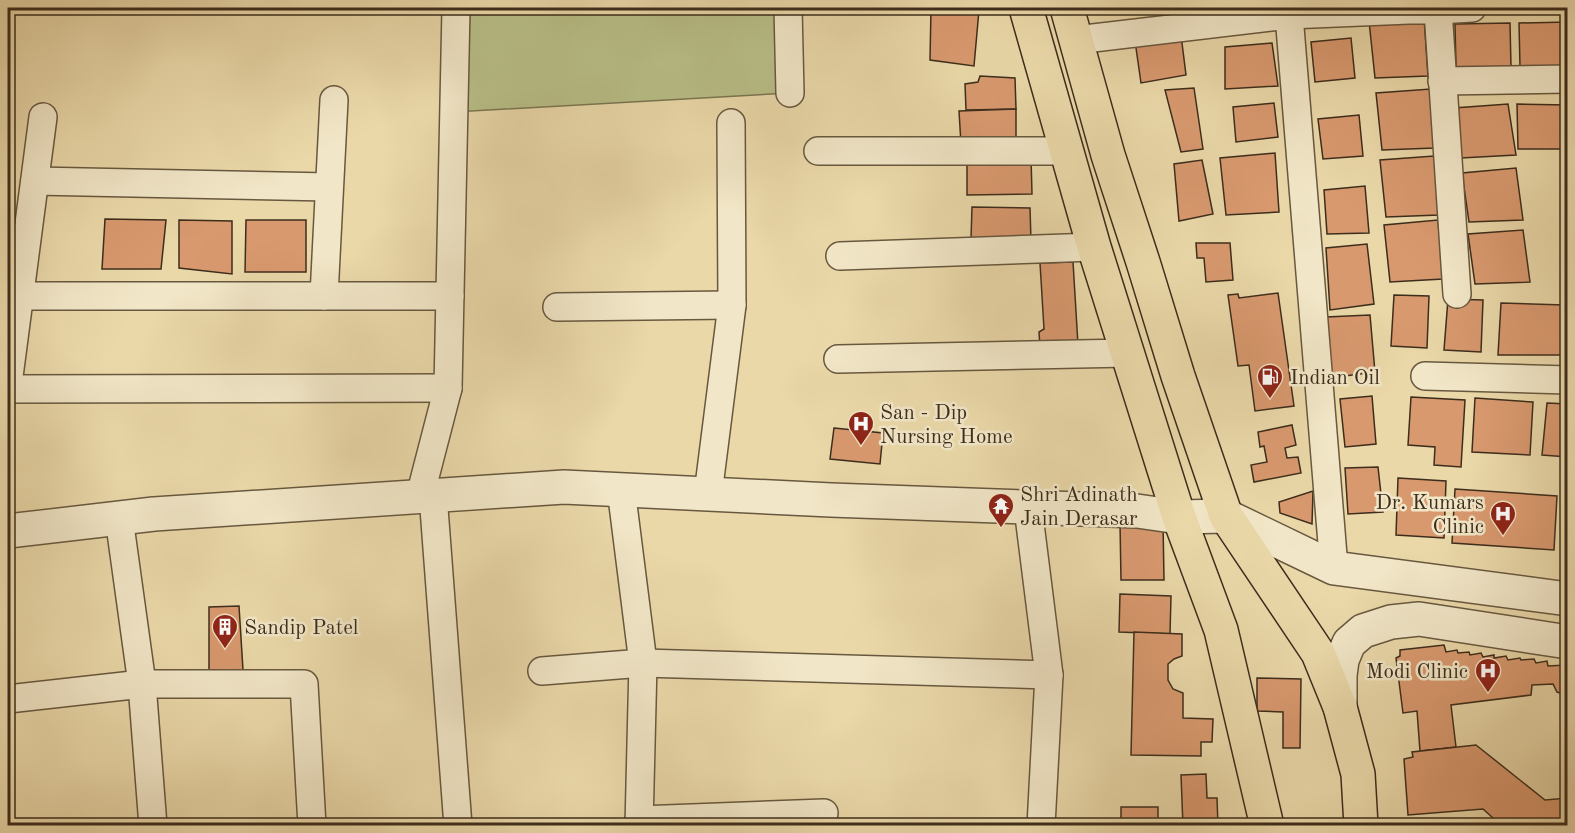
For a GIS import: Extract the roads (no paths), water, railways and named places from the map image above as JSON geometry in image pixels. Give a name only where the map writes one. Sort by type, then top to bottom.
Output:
[{"type":"highway","points":[[1026,8],[1094,247],[1179,517],[1221,630],[1268,825]]},
{"type":"highway","points":[[1067,8],[1108,155],[1178,376],[1226,516],[1318,653],[1340,707],[1358,774],[1361,825]]},
{"type":"street","points":[[456,8],[448,388],[427,496],[458,825]]},
{"type":"street","points":[[788,8],[790,93]]},
{"type":"street","points":[[1076,40],[1261,13],[1289,15],[1472,8]]},
{"type":"street","points":[[1438,10],[1457,294]]},
{"type":"street","points":[[1289,15],[1334,568]]},
{"type":"street","points":[[1442,81],[1568,79]]},
{"type":"street","points":[[324,296],[334,100]]},
{"type":"street","points":[[8,384],[43,117]]},
{"type":"street","points":[[708,494],[732,305],[731,123]]},
{"type":"street","points":[[818,151],[1066,151]]},
{"type":"street","points":[[35,181],[329,188]]},
{"type":"street","points":[[840,256],[1094,247]]},
{"type":"street","points":[[19,296],[450,296]]},
{"type":"street","points":[[557,307],[732,305]]},
{"type":"street","points":[[838,359],[1128,353]]},
{"type":"street","points":[[1425,376],[1568,380]]},
{"type":"street","points":[[8,389],[448,388]]},
{"type":"street","points":[[8,531],[154,514],[564,487],[1137,511],[1179,517],[1226,516],[1334,568],[1568,599]]},
{"type":"street","points":[[621,489],[643,663],[639,823],[824,813]]},
{"type":"street","points":[[1028,508],[1049,675],[1041,825]]},
{"type":"street","points":[[119,518],[142,684],[153,825]]},
{"type":"street","points":[[1340,707],[1342,660],[1349,643],[1363,632],[1391,622],[1419,620],[1568,642]]},
{"type":"street","points":[[542,671],[643,663],[1049,675]]},
{"type":"street","points":[[8,699],[142,684],[303,684],[312,825]]},
{"type":"place","name":"Indian Oil","points":[[1270,400]]},
{"type":"place","name":"San - Dip Nursing Home","points":[[861,447]]},
{"type":"place","name":"Shri Adinath Jain Derasar","points":[[1001,529]]},
{"type":"place","name":"Dr. Kumars Clinic","points":[[1503,537]]},
{"type":"place","name":"Sandip Patel","points":[[225,650]]},
{"type":"place","name":"Modi Clinic","points":[[1488,694]]}]
